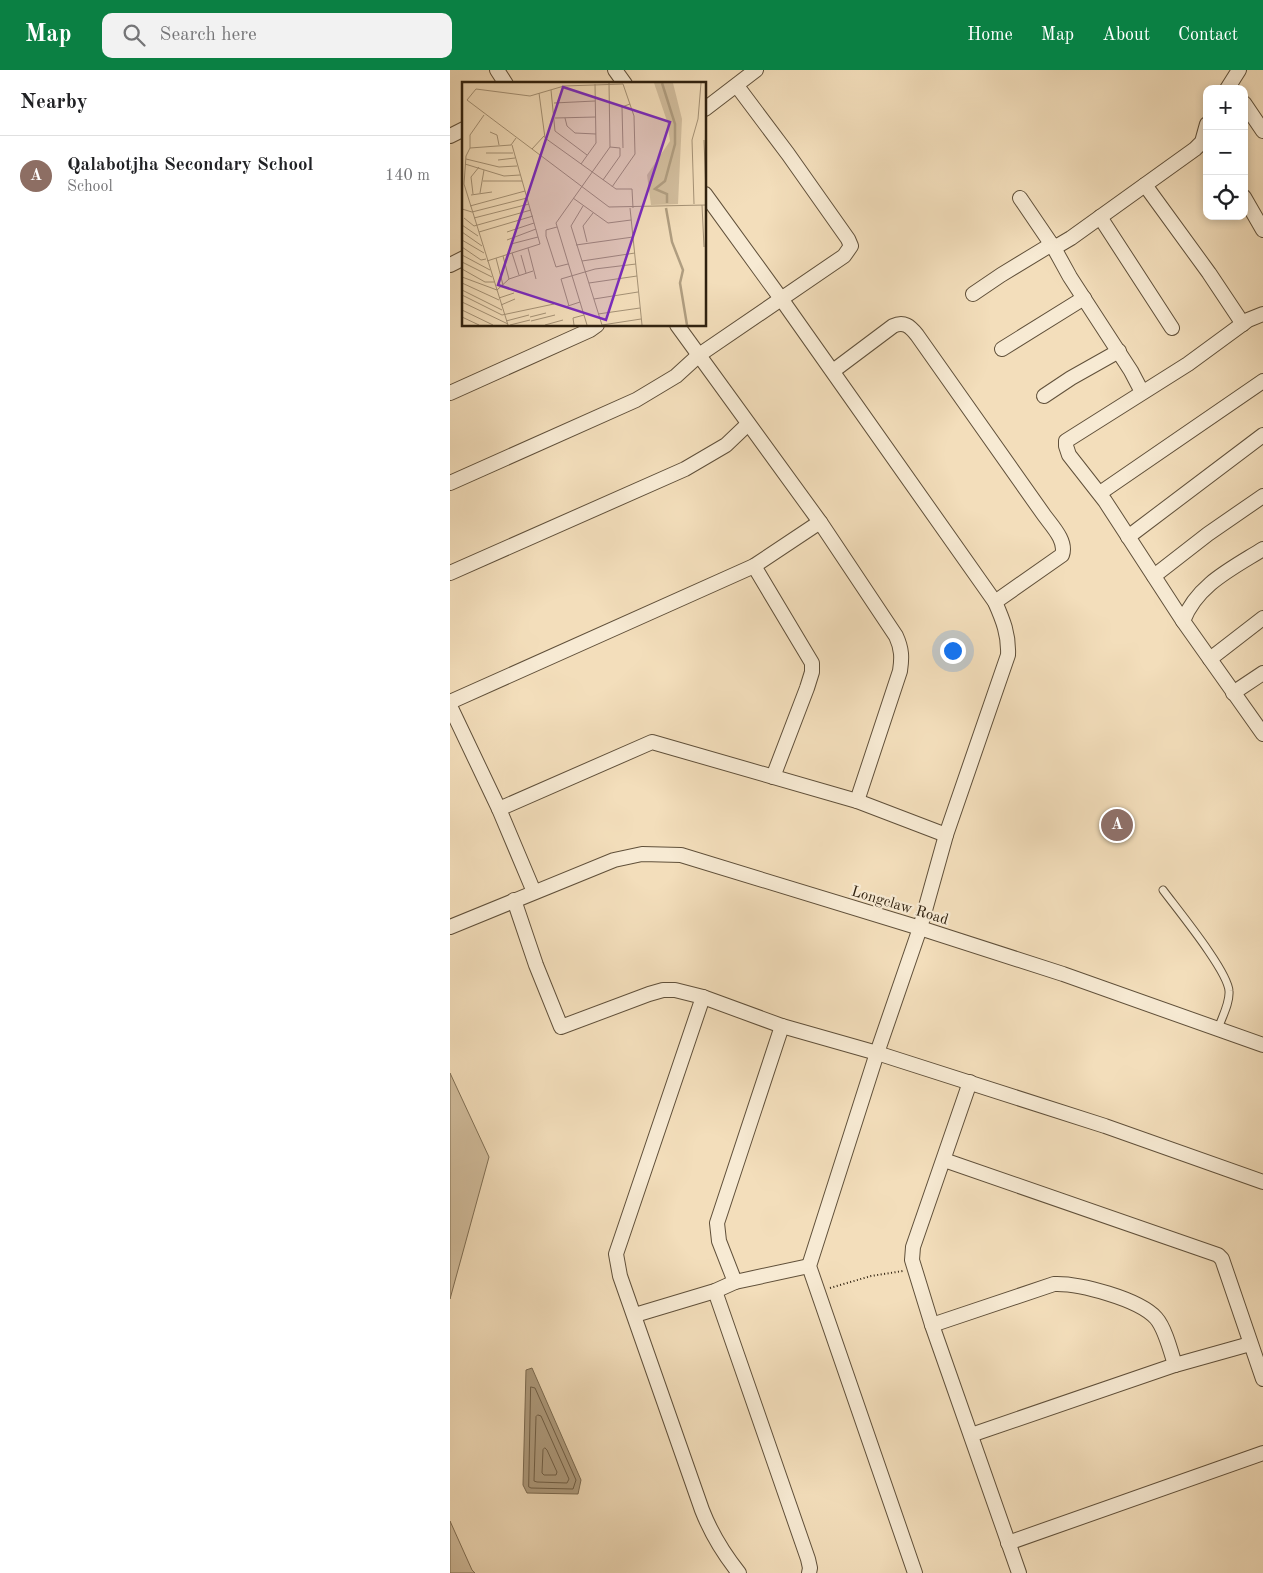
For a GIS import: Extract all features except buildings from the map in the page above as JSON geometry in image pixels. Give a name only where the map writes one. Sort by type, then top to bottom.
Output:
[{"type":"street","points":[[497,70],[505,82]]},
{"type":"street","points":[[615,70],[624,82]]},
{"type":"street","points":[[706,109],[756,70]]},
{"type":"street","points":[[1232,85],[1239,70]]},
{"type":"street","points":[[450,483],[636,400],[676,376],[699,355],[782,300],[844,256],[850,248],[851,244],[788,154],[737,86]]},
{"type":"street","points":[[1248,109],[1263,132]]},
{"type":"street","points":[[450,136],[462,130]]},
{"type":"street","points":[[973,294],[1001,275],[1071,238],[1203,146]]},
{"type":"street","points":[[1145,185],[1243,324]]},
{"type":"street","points":[[706,195],[782,300],[994,602],[1005,628],[1008,642],[1008,655],[946,835],[920,928],[877,1053],[809,1266],[915,1573]]},
{"type":"street","points":[[1020,198],[1053,246],[1119,351],[1142,392]]},
{"type":"street","points":[[1248,204],[1263,230]]},
{"type":"street","points":[[1100,217],[1172,328]]},
{"type":"street","points":[[450,265],[462,259]]},
{"type":"street","points":[[1002,349],[1084,298]]},
{"type":"street","points":[[1263,314],[1248,320],[1188,364],[1066,441],[1069,455],[1100,493],[1183,621],[1233,693],[1263,732]]},
{"type":"street","points":[[832,371],[893,326],[902,323],[918,335],[1062,541],[1063,552],[1054,562],[994,602]]},
{"type":"street","points":[[450,393],[596,326]]},
{"type":"street","points":[[678,326],[820,522],[896,636],[902,654],[900,671],[857,801]]},
{"type":"street","points":[[1044,396],[1071,378],[1119,351]]},
{"type":"street","points":[[1100,493],[1263,381]]},
{"type":"street","points":[[450,573],[685,469],[726,445],[748,424]]},
{"type":"street","points":[[1128,537],[1263,435]]},
{"type":"street","points":[[1154,576],[1208,534],[1263,496]]},
{"type":"street","points":[[820,522],[754,566],[450,704],[499,809],[524,896],[536,965],[561,1027],[663,990],[675,990],[703,997],[782,1026],[877,1053],[1105,1126],[1263,1182]]},
{"type":"street","points":[[1183,621],[1195,598],[1209,584],[1263,550]]},
{"type":"street","points":[[754,566],[812,663],[812,672],[807,688],[773,777]]},
{"type":"street","points":[[1210,660],[1263,618]]},
{"type":"street","points":[[1233,693],[1263,673]]},
{"type":"street","points":[[499,809],[652,742],[857,801],[946,835]]},
{"type":"street","name":"Longclaw Road","points":[[450,927],[614,860],[642,854],[681,855],[1063,974],[1263,1045]]},
{"type":"street","points":[[703,997],[616,1254],[620,1276],[702,1510],[711,1532],[724,1554],[739,1573]]},
{"type":"street","points":[[735,1282],[719,1241],[717,1223],[782,1026]]},
{"type":"street","points":[[970,1082],[913,1247],[912,1260],[932,1325],[1019,1573]]},
{"type":"street","points":[[944,1160],[1218,1255],[1222,1259],[1263,1379]]},
{"type":"street","points":[[635,1315],[714,1291],[735,1282],[809,1266]]},
{"type":"street","points":[[932,1325],[1054,1284],[1075,1285],[1129,1301],[1150,1312],[1161,1326],[1175,1365]]},
{"type":"street","points":[[714,1291],[808,1559],[809,1573]]},
{"type":"street","points":[[971,1435],[1175,1365],[1250,1344]]},
{"type":"street","points":[[1008,1543],[1263,1453]]},
{"type":"lane","points":[[1163,890],[1218,965],[1227,983],[1229,998],[1218,1029]]},
{"type":"path","points":[[818,1292],[871,1276],[915,1269]]},
{"type":"shaded area","points":[[450,1073],[489,1157],[450,1299]]},
{"type":"shaded area","points":[[450,1521],[472,1570],[475,1573],[450,1573]]},
{"type":"water","points":[[532,1368],[581,1480],[578,1494],[527,1493],[523,1485],[526,1370]]},
{"type":"place","name":"Qalabotjha Secondary School","points":[[1117,825]]}]
